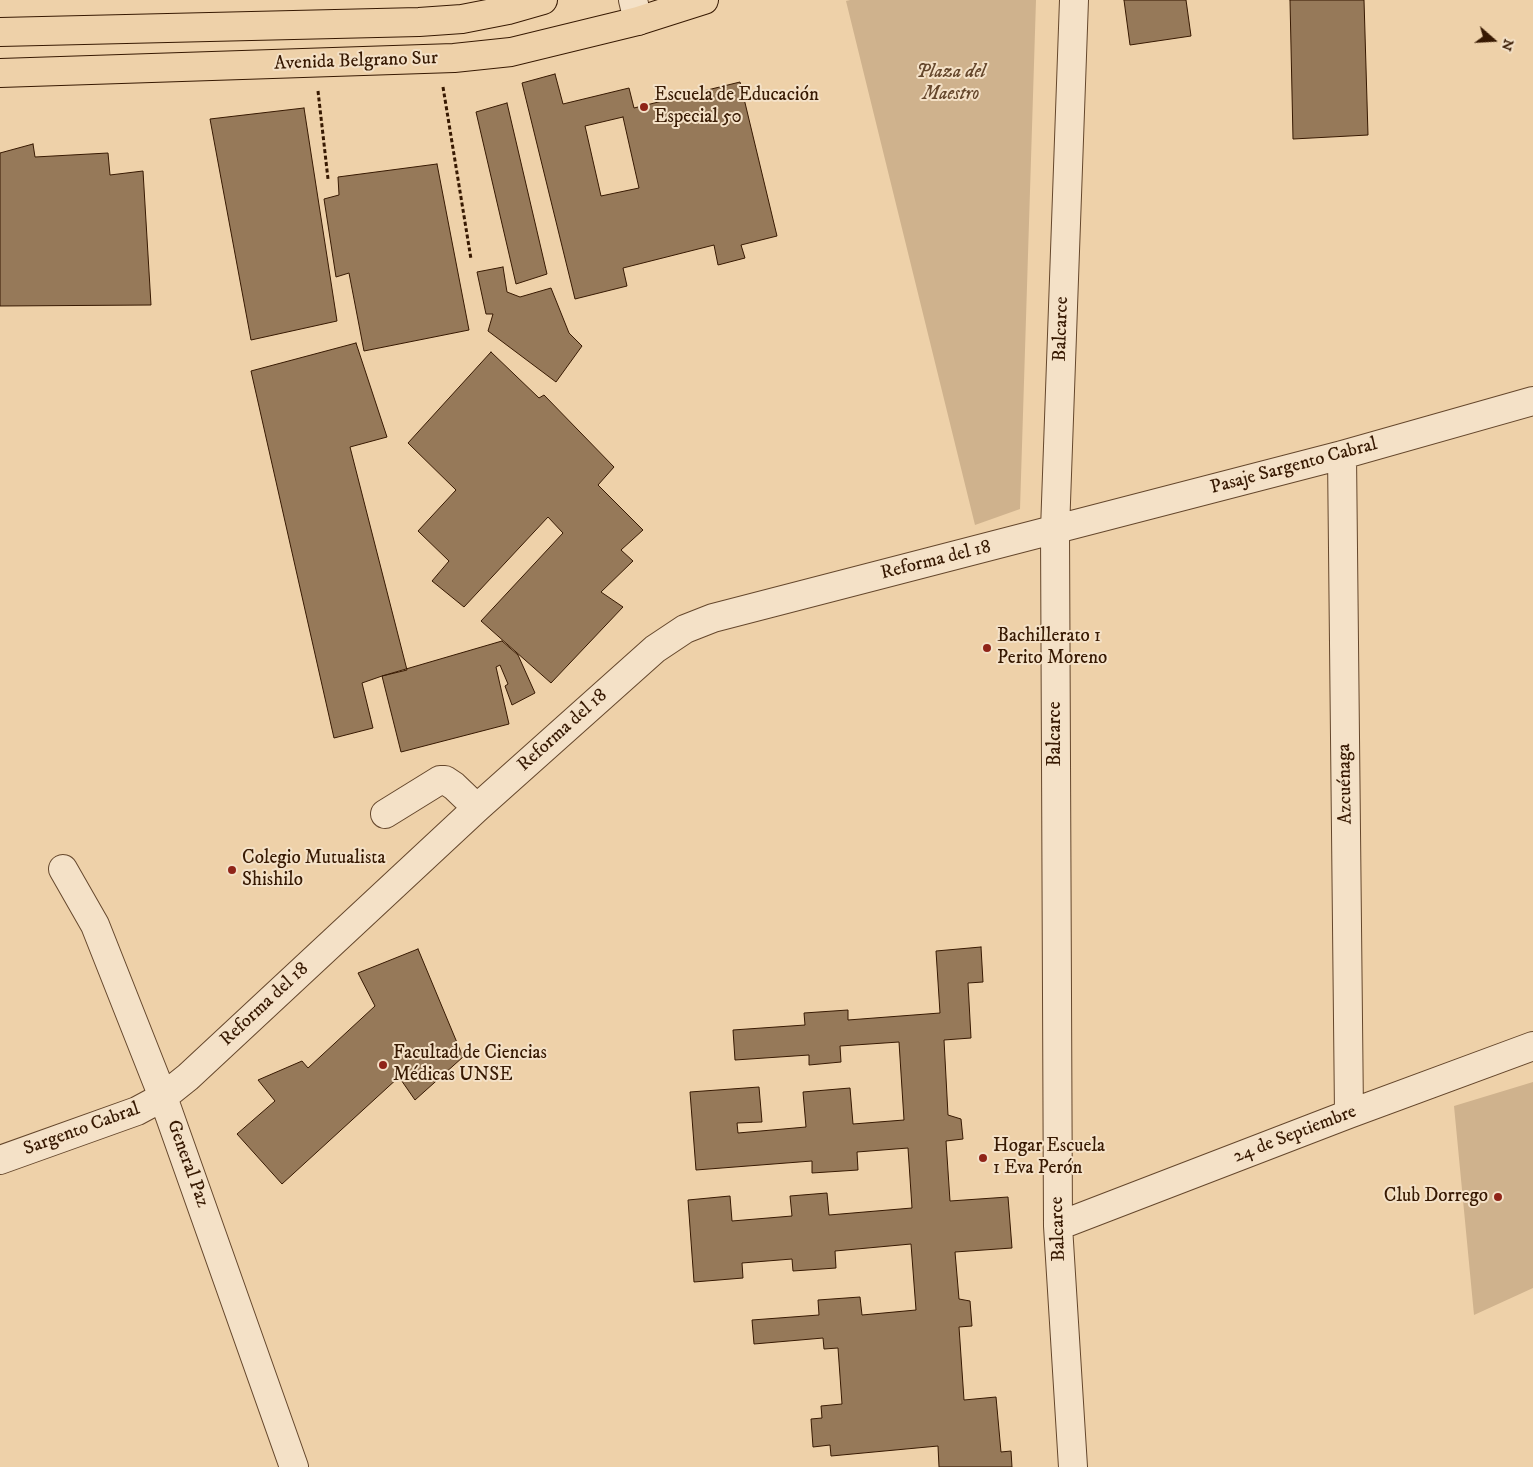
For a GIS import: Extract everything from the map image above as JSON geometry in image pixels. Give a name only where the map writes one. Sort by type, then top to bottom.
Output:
[{"type":"highway","name":"Avenida Belgrano Sur","points":[[0,32],[462,19],[508,10],[543,0]]},
{"type":"highway","name":"Avenida Belgrano Sur","points":[[0,73],[442,59],[511,52],[635,10],[704,0]]},
{"type":"street","name":"Balcarce","points":[[1073,1467],[1058,1226],[1055,530],[1074,0]]},
{"type":"street","name":"Pasaje Sargento Cabral","points":[[1055,530],[1342,455],[1533,401]]},
{"type":"street","name":"Azcuénaga","points":[[1342,455],[1349,1114]]},
{"type":"street","name":"Reforma del 18","points":[[163,1097],[188,1077],[478,808],[655,649],[685,629],[713,618],[1055,530]]},
{"type":"street","points":[[385,814],[440,780],[445,780],[478,808]]},
{"type":"street","name":"General Paz","points":[[63,869],[95,925],[163,1097],[294,1467]]},
{"type":"street","name":"24 de Septiembre","points":[[1058,1226],[1349,1114],[1533,1046]]},
{"type":"street","name":"Sargento Cabral","points":[[0,1160],[136,1111],[163,1097]]},
{"type":"path","points":[[442,59],[443,90],[471,258]]},
{"type":"path","points":[[314,63],[328,179]]},
{"type":"green space","name":"Plaza del Maestro","points":[[1036,0],[1020,509],[975,525],[846,1]]},
{"type":"green space","name":"Club Dorrego","points":[[1533,1082],[1533,1288],[1474,1315],[1454,1106]]},
{"type":"building","points":[[1124,0],[1186,0],[1191,36],[1130,45]]},
{"type":"building","points":[[1290,0],[1364,0],[1368,135],[1293,139]]},
{"type":"building","points":[[555,74],[563,104],[629,88],[634,108],[740,82],[777,236],[741,245],[745,258],[718,265],[714,245],[623,268],[627,286],[575,299],[522,83]],"holes":[[[623,117],[639,188],[601,196],[585,126]]]},
{"type":"building","points":[[507,103],[547,274],[516,284],[476,112]]},
{"type":"building","points":[[304,108],[337,321],[251,340],[210,119]]},
{"type":"building","points":[[33,144],[35,157],[108,153],[110,175],[143,171],[151,305],[0,306],[0,153]]},
{"type":"building","points":[[437,164],[469,330],[364,351],[349,273],[336,277],[324,199],[339,195],[338,177]]},
{"type":"building","points":[[503,267],[507,292],[520,297],[551,288],[569,333],[582,346],[556,382],[488,331],[493,314],[486,314],[477,272]]},
{"type":"building","points":[[356,343],[387,437],[350,447],[407,670],[362,683],[373,728],[334,738],[251,371]]},
{"type":"building","points":[[491,352],[539,398],[544,395],[614,467],[598,485],[643,530],[621,550],[633,561],[601,592],[623,607],[551,683],[481,621],[563,533],[548,517],[464,607],[432,581],[449,561],[418,531],[456,490],[408,443]]},
{"type":"building","points":[[502,641],[518,655],[535,693],[512,705],[505,686],[508,684],[500,665],[496,667],[509,724],[401,752],[382,676]]},
{"type":"building","points":[[981,947],[983,982],[968,983],[971,1038],[944,1040],[948,1115],[961,1119],[963,1139],[946,1141],[950,1201],[1008,1197],[1012,1248],[955,1252],[959,1299],[970,1301],[972,1326],[959,1327],[964,1400],[996,1397],[1001,1452],[1011,1451],[1012,1467],[939,1467],[938,1446],[831,1456],[830,1445],[813,1447],[811,1419],[822,1418],[821,1406],[842,1404],[838,1348],[824,1349],[823,1338],[754,1344],[752,1320],[819,1315],[818,1300],[860,1297],[862,1315],[916,1310],[911,1244],[835,1251],[836,1268],[793,1271],[792,1259],[742,1263],[743,1278],[694,1282],[688,1200],[730,1196],[732,1221],[792,1216],[790,1196],[827,1193],[829,1215],[912,1208],[908,1148],[857,1152],[858,1170],[812,1173],[812,1161],[696,1170],[690,1092],[759,1087],[762,1122],[737,1123],[738,1133],[806,1127],[803,1092],[850,1088],[853,1124],[904,1120],[899,1042],[840,1046],[841,1062],[809,1065],[809,1055],[735,1060],[733,1030],[805,1025],[804,1013],[848,1010],[848,1020],[940,1013],[936,951]]},
{"type":"building","name":"Facultad de Ciencias Médicas UNSE","points":[[418,949],[463,1057],[415,1100],[399,1077],[282,1184],[237,1134],[275,1101],[258,1080],[302,1061],[308,1068],[375,1006],[358,973]]},
{"type":"place","name":"Escuela de Educación Especial 50","points":[[644,107]]},
{"type":"place","name":"Bachillerato 1 Perito Moreno","points":[[987,648]]},
{"type":"place","name":"Colegio Mutualista Shishilo","points":[[232,870]]},
{"type":"place","name":"Facultad de Ciencias Médicas UNSE","points":[[383,1065]]},
{"type":"place","name":"Hogar Escuela 1 Eva Perón","points":[[983,1158]]},
{"type":"place","name":"Club Dorrego","points":[[1498,1197]]}]
